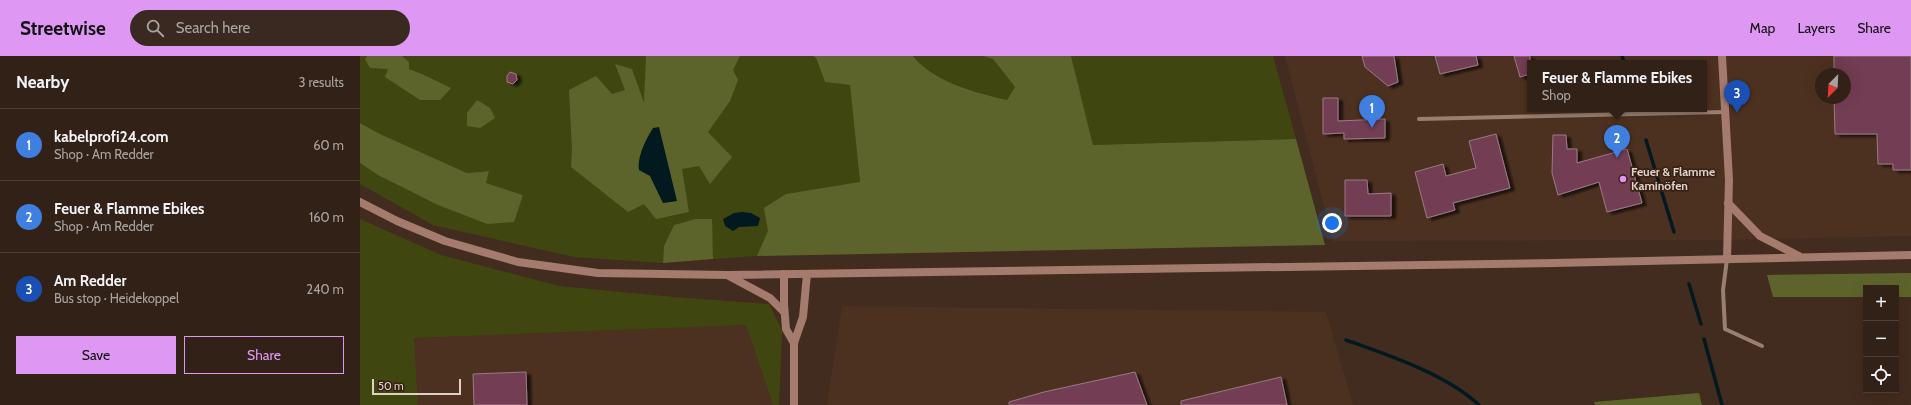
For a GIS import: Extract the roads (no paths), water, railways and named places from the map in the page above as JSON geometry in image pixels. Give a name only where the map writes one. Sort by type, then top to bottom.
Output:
[{"type":"main road","points":[[1722,56],[1728,203],[1727,259]]},
{"type":"main road","points":[[360,202],[397,221],[445,241],[518,262],[598,273],[728,275],[807,274],[1911,255]]},
{"type":"main road","points":[[1728,203],[1760,236],[1800,257]]},
{"type":"main road","points":[[784,274],[784,312],[786,329],[794,343]]},
{"type":"main road","points":[[794,405],[794,343],[803,316],[807,274]]},
{"type":"main road","points":[[728,275],[770,298],[784,312]]},
{"type":"street","points":[[1419,119],[1725,112]]},
{"type":"street","points":[[1727,259],[1723,290],[1725,329],[1762,346]]},
{"type":"water","points":[[659,127],[677,201],[663,203],[650,176],[639,170],[639,160],[645,143],[653,128]]},
{"type":"water","points":[[734,213],[751,213],[760,218],[758,226],[739,227],[733,231],[725,226],[723,219]]},
{"type":"waterway","points":[[1622,56],[1623,60]]},
{"type":"waterway","points":[[1646,140],[1674,232]]},
{"type":"waterway","points":[[1689,284],[1701,324]]},
{"type":"waterway","points":[[1704,339],[1722,405]]},
{"type":"waterway","points":[[1346,340],[1416,366],[1450,384],[1466,394],[1479,405]]},
{"type":"place","name":"Am Redder","points":[[1737,113]]},
{"type":"place","name":"kabelprofi24.com","points":[[1372,128]]},
{"type":"place","name":"Feuer & Flamme Ebikes","points":[[1617,158]]},
{"type":"place","name":"Feuer & Flamme Kaminöfen","points":[[1623,179]]}]
